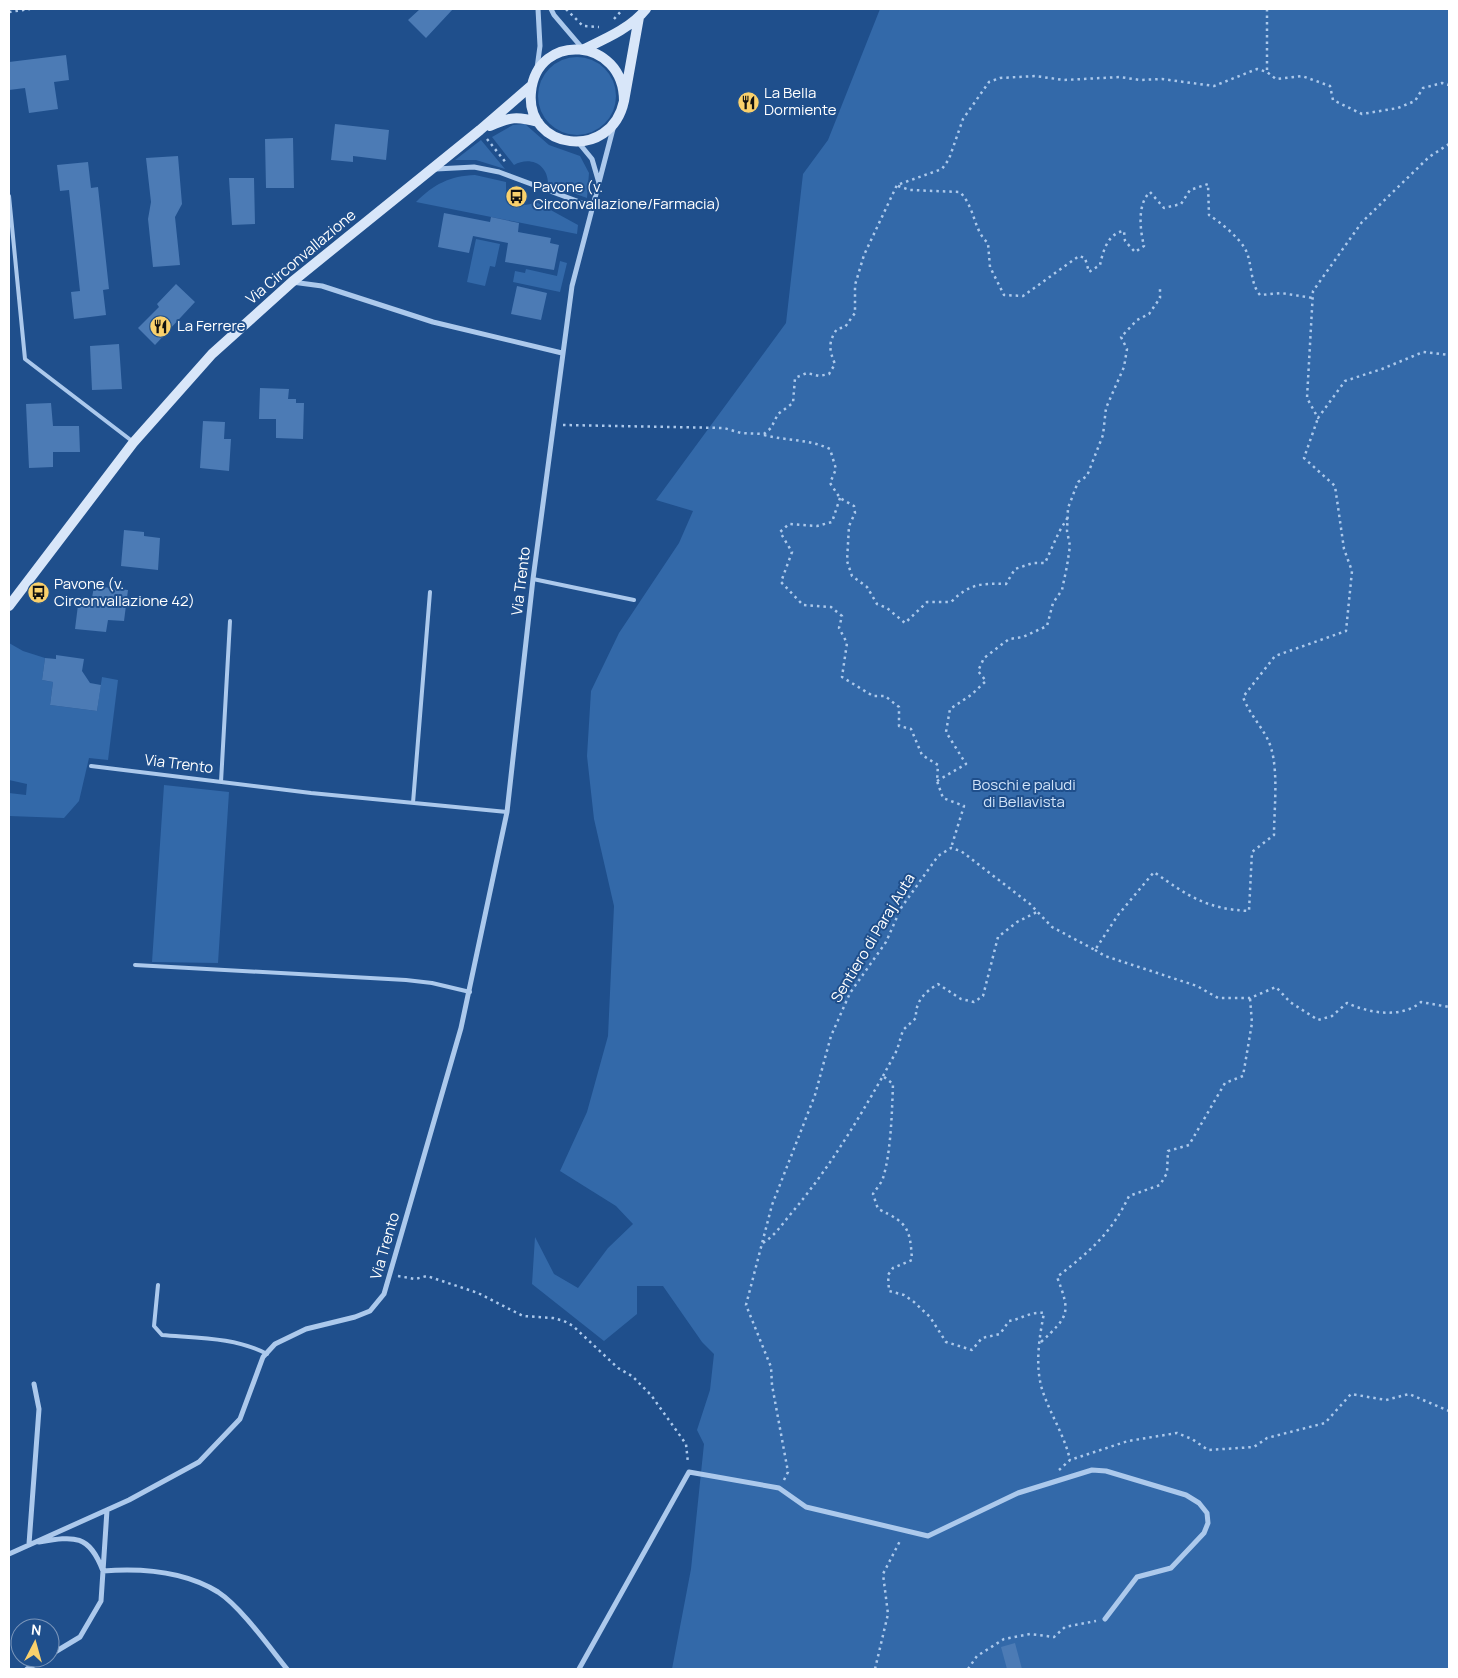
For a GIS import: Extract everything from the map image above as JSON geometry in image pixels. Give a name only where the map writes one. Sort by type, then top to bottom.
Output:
[{"type":"main road","name":"Via Circonvallazione","points":[[538,122],[531,104],[532,85],[537,72],[544,63],[557,54],[573,49],[584,49],[608,37],[639,17],[646,9]]},
{"type":"main road","points":[[578,142],[598,138],[614,124],[624,101],[639,17]]},
{"type":"main road","points":[[584,49],[595,52],[614,67],[624,89],[624,101]]},
{"type":"main road","name":"Via Circonvallazione","points":[[9,606],[133,443],[212,354],[292,282],[480,130],[532,85]]},
{"type":"main road","name":"Via Circonvallazione","points":[[480,130],[509,117],[522,117],[538,122],[556,137],[578,142]]},
{"type":"street","points":[[537,72],[540,46],[538,9]]},
{"type":"street","points":[[551,9],[563,27],[584,49]]},
{"type":"street","name":"Via Trento","points":[[28,1544],[107,1510],[200,1462],[240,1419],[252,1384],[267,1354],[275,1344],[306,1329],[355,1317],[370,1311],[384,1294],[470,992],[507,812],[533,579],[572,286],[614,124]]},
{"type":"street","points":[[578,142],[592,159],[599,184]]},
{"type":"street","points":[[429,170],[474,166],[499,172],[521,182],[593,207]]},
{"type":"street","points":[[292,282],[322,286],[433,322],[562,353]]},
{"type":"street","points":[[28,1544],[39,1409],[34,1384]]},
{"type":"street","points":[[579,1669],[689,1472],[779,1488],[806,1507],[928,1536],[1018,1494],[1092,1470],[1106,1471],[1186,1494],[1199,1503],[1207,1513],[1208,1523],[1204,1533],[1171,1568],[1137,1577],[1105,1619]]},
{"type":"street","points":[[60,1650],[80,1637],[101,1601],[107,1510]]},
{"type":"street","points":[[9,1554],[28,1544],[68,1537],[84,1542],[95,1550],[103,1571]]},
{"type":"street","points":[[103,1571],[129,1569],[165,1573],[189,1578],[219,1593],[256,1630],[287,1669]]},
{"type":"lane","points":[[9,196],[25,359],[133,443]]},
{"type":"lane","points":[[533,579],[634,600]]},
{"type":"lane","points":[[413,803],[430,592]]},
{"type":"lane","points":[[221,782],[230,621]]},
{"type":"lane","name":"Via Trento","points":[[91,766],[221,782],[507,812]]},
{"type":"lane","points":[[135,965],[406,980],[432,983],[470,992]]},
{"type":"lane","points":[[158,1285],[154,1326],[162,1335],[196,1336],[252,1346],[267,1354]]},
{"type":"path","points":[[9,12],[30,9]]},
{"type":"path","points":[[566,9],[583,26],[606,27]]},
{"type":"path","points":[[612,21],[623,9]]},
{"type":"path","points":[[1267,9],[1267,72]]},
{"type":"path","points":[[760,434],[764,434],[771,428],[778,414],[793,403],[795,378],[807,373],[819,376],[829,374],[834,364],[829,351],[831,338],[837,329],[845,327],[855,314],[855,285],[864,255],[897,185],[942,169],[949,159],[963,119],[988,82],[1000,78],[1035,76],[1064,80],[1120,77],[1140,80],[1162,79],[1214,86],[1257,69],[1267,72],[1276,79],[1302,76],[1330,86],[1333,100],[1362,114],[1398,108],[1414,101],[1424,88],[1442,83],[1449,85]]},
{"type":"path","points":[[480,130],[521,182]]},
{"type":"path","points":[[1318,418],[1307,398],[1313,291],[1362,222],[1430,157],[1449,144]]},
{"type":"path","points":[[897,185],[910,190],[960,192],[970,202],[981,237],[988,243],[990,267],[1004,295],[1023,296],[1079,256],[1085,258],[1089,272],[1100,265],[1102,253],[1110,238],[1118,232],[1124,232],[1125,241],[1135,252],[1144,246],[1141,234],[1141,218],[1144,201],[1150,192],[1164,208],[1181,204],[1190,190],[1208,184],[1209,215],[1220,222],[1244,248],[1255,290],[1260,296],[1281,293],[1313,298]]},
{"type":"path","points":[[937,781],[966,764],[946,732],[950,709],[971,695],[986,681],[978,671],[984,658],[1009,639],[1023,637],[1047,626],[1052,603],[1062,590],[1070,546],[1067,531],[1068,508],[1078,482],[1087,476],[1103,436],[1106,408],[1124,367],[1127,349],[1121,337],[1137,320],[1149,314],[1160,298],[1160,287]]},
{"type":"path","points":[[1095,950],[1118,915],[1154,872],[1192,898],[1224,910],[1249,911],[1252,852],[1274,835],[1274,761],[1268,739],[1250,714],[1244,697],[1275,656],[1346,631],[1352,570],[1344,549],[1335,486],[1304,458],[1318,418],[1345,381],[1382,369],[1422,352],[1449,355]]},
{"type":"path","points":[[554,424],[724,428],[741,433],[760,434],[779,439],[816,442],[830,449],[836,469],[830,483],[840,498],[854,506],[855,513],[849,526],[847,561],[852,576],[867,587],[877,604],[887,608],[905,624],[927,602],[951,602],[964,589],[984,583],[1006,584],[1015,569],[1033,563],[1045,563],[1058,532],[1068,517]]},
{"type":"path","points":[[840,498],[832,522],[817,526],[789,524],[780,532],[792,552],[781,582],[803,605],[832,607],[842,616],[839,628],[847,644],[842,677],[873,696],[885,696],[899,707],[899,726],[911,729],[922,754],[938,765],[937,781],[943,798],[964,806],[951,848],[961,851],[1037,912],[1052,928],[1106,956],[1197,986],[1218,998],[1250,998],[1276,987],[1290,1002],[1318,1020],[1332,1016],[1347,1003],[1358,1008],[1381,1013],[1397,1013],[1416,1006],[1421,1002],[1449,1007]]},
{"type":"path","name":"Sentiero di Paraj Auta","points":[[779,1488],[788,1472],[772,1385],[771,1367],[746,1305],[772,1205],[815,1095],[831,1036],[850,993],[886,942],[901,908],[938,856],[951,848]]},
{"type":"path","points":[[762,1244],[772,1237],[813,1189],[844,1145],[897,1050],[903,1030],[916,1018],[916,1008],[921,997],[938,984],[961,999],[974,1002],[983,996],[998,938],[1017,922],[1037,912]]},
{"type":"path","points":[[1040,1343],[1063,1319],[1067,1310],[1066,1299],[1057,1277],[1088,1254],[1104,1236],[1121,1213],[1129,1196],[1160,1185],[1167,1174],[1168,1152],[1190,1145],[1200,1122],[1225,1083],[1242,1076],[1252,1023],[1250,998]]},
{"type":"path","points":[[883,1076],[893,1084],[893,1102],[883,1180],[873,1194],[878,1209],[897,1218],[911,1235],[912,1260],[893,1268],[888,1275],[889,1291],[904,1295],[914,1302],[930,1317],[946,1342],[972,1350],[982,1338],[1000,1334],[1009,1321],[1020,1319],[1036,1312],[1044,1313],[1038,1358],[1043,1392],[1066,1442],[1070,1460]]},
{"type":"path","points":[[390,1275],[415,1279],[427,1276],[478,1293],[523,1316],[553,1318],[573,1326],[618,1368],[632,1376],[651,1395],[686,1444],[689,1472]]},
{"type":"path","points":[[1052,1473],[1070,1460],[1128,1441],[1177,1432],[1208,1450],[1254,1447],[1267,1438],[1325,1423],[1352,1394],[1386,1400],[1409,1394],[1449,1411]]},
{"type":"path","points":[[875,1669],[888,1614],[883,1574],[896,1552],[905,1530]]},
{"type":"path","points":[[968,1669],[977,1656],[1004,1639],[1030,1634],[1054,1637],[1065,1627],[1105,1619]]},
{"type":"green space","name":"Boschi e paludi di Bellavista","points":[[880,9],[1449,9],[1449,1669],[672,1669],[691,1569],[704,1444],[697,1430],[710,1390],[714,1354],[702,1342],[663,1286],[637,1286],[637,1314],[604,1341],[532,1284],[535,1237],[554,1274],[578,1288],[608,1248],[633,1224],[616,1206],[560,1171],[587,1112],[608,1036],[614,906],[594,819],[587,756],[591,691],[619,633],[679,543],[693,511],[656,500],[786,323],[803,174],[828,140]]},
{"type":"green space","points":[[577,57],[592,60],[609,74],[613,81],[616,96],[613,111],[599,128],[592,132],[577,135],[562,132],[545,118],[541,111],[538,96],[541,81],[555,64],[562,60]]},
{"type":"green space","points":[[525,124],[549,145],[580,156],[589,173],[587,198],[548,184],[545,171],[537,164],[526,161],[514,165],[492,137],[513,125]]},
{"type":"green space","points":[[481,140],[505,169],[476,160],[455,160]]},
{"type":"green space","points":[[475,175],[506,182],[506,196],[513,202],[528,205],[536,202],[578,225],[577,234],[416,202],[429,190],[443,182],[458,177]]},
{"type":"green space","points":[[476,239],[500,244],[495,267],[490,266],[485,286],[467,282]]},
{"type":"green space","points":[[560,261],[567,263],[560,292],[513,282],[515,271],[525,273],[526,269],[557,276]]},
{"type":"green space","points":[[9,643],[23,651],[45,658],[42,680],[53,682],[50,705],[97,711],[102,677],[118,680],[108,760],[89,758],[79,801],[64,818],[9,816],[9,793],[26,795],[27,784],[9,780]]},
{"type":"green space","points":[[164,785],[229,792],[218,963],[152,962]]},
{"type":"building","points":[[420,9],[453,9],[426,38],[408,20]]},
{"type":"building","points":[[66,55],[69,80],[54,82],[58,109],[29,113],[25,88],[9,90],[9,62]]},
{"type":"building","points":[[335,124],[389,130],[386,160],[353,156],[353,162],[331,160]]},
{"type":"building","points":[[293,138],[294,188],[266,188],[265,139]]},
{"type":"building","points":[[178,156],[182,204],[175,217],[180,265],[153,267],[148,219],[151,202],[146,158]]},
{"type":"building","points":[[88,162],[91,188],[98,187],[109,289],[103,290],[106,315],[74,319],[71,292],[80,291],[69,190],[60,191],[57,165]]},
{"type":"building","points":[[229,178],[254,178],[255,224],[232,225]]},
{"type":"building","points":[[444,213],[490,222],[491,217],[519,223],[518,232],[551,238],[550,243],[559,245],[554,270],[505,262],[508,243],[473,236],[469,253],[438,247]]},
{"type":"building","points":[[176,284],[195,302],[155,345],[138,328],[159,307],[157,304]]},
{"type":"building","points":[[517,286],[547,293],[541,320],[511,314]]},
{"type":"building","points":[[119,344],[122,389],[92,390],[90,346]]},
{"type":"building","points":[[260,388],[289,389],[288,399],[296,399],[296,403],[304,403],[303,439],[276,438],[276,419],[259,419]]},
{"type":"building","points":[[51,403],[53,426],[79,426],[80,452],[53,452],[53,467],[29,468],[26,404]]},
{"type":"building","points":[[203,421],[225,422],[224,439],[231,439],[229,471],[200,468]]},
{"type":"building","points":[[124,530],[144,532],[144,536],[160,538],[158,570],[121,566]]},
{"type":"building","points":[[94,586],[128,590],[124,621],[108,620],[106,632],[75,629],[79,597],[92,598]]},
{"type":"building","points":[[56,655],[84,659],[82,671],[90,683],[101,685],[97,711],[50,705],[53,682],[42,680],[45,658],[56,659]]},
{"type":"building","points":[[1015,1643],[1022,1669],[1007,1669],[1001,1647]]},
{"type":"place","name":"La Bella Dormiente","points":[[748,102]]},
{"type":"place","name":"Pavone (v. Circonvallazione/Farmacia)","points":[[517,196]]},
{"type":"place","name":"La Ferrere","points":[[161,326]]},
{"type":"place","name":"Pavone (v. Circonvallazione 42)","points":[[38,593]]}]
